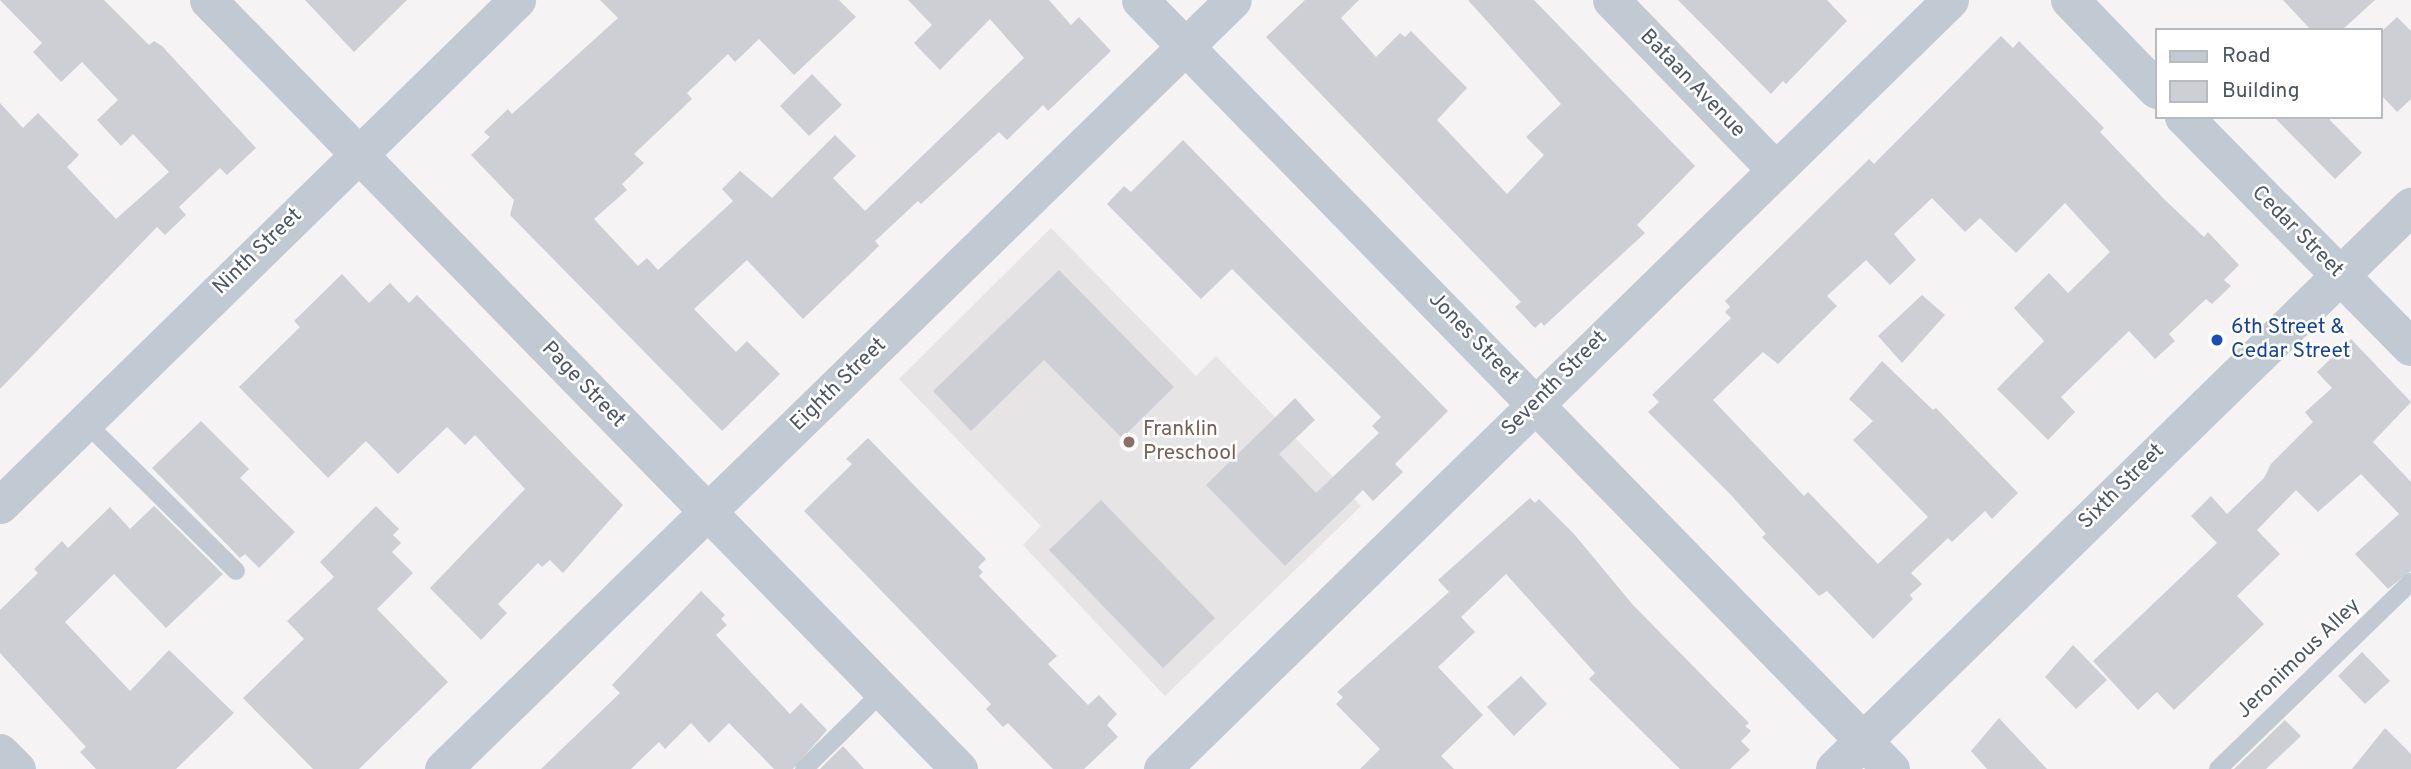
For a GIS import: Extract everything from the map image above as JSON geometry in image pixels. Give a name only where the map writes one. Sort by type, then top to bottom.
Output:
[{"type":"street","name":"Page Street","points":[[208,0],[958,769]]},
{"type":"street","name":"Ninth Street","points":[[0,505],[517,0]]},
{"type":"street","name":"Jones Street","points":[[1140,0],[1891,769]]},
{"type":"street","name":"Eighth Street","points":[[443,769],[1233,0]]},
{"type":"street","name":"Bataan Avenue","points":[[1611,0],[1774,168]]},
{"type":"street","name":"Seventh Street","points":[[1162,769],[1774,168],[1950,0]]},
{"type":"street","points":[[2070,0],[2156,89]]},
{"type":"street","name":"Cedar Street","points":[[2186,119],[2411,347]]},
{"type":"street","name":"Sixth Street","points":[[1835,769],[2411,207]]},
{"type":"street","points":[[0,752],[17,769]]},
{"type":"lane","points":[[85,422],[236,571]]},
{"type":"lane","name":"Jeronimous Alley","points":[[2218,769],[2411,582]]},
{"type":"lane","points":[[804,769],[883,691]]},
{"type":"shaded area","name":"Franklin Preschool","points":[[1051,228],[1196,376],[1216,356],[1361,506],[1165,696],[1023,545],[1041,526],[899,379]]},
{"type":"building","points":[[0,0],[104,0],[149,45],[154,41],[162,46],[256,148],[227,175],[220,168],[179,207],[186,215],[165,235],[157,227],[0,389],[0,103],[23,128],[38,113],[79,155],[67,167],[116,219],[169,172],[133,134],[121,146],[97,120],[118,100],[82,62],[61,82],[33,52],[42,43]]},
{"type":"building","points":[[305,0],[407,0],[354,52]]},
{"type":"building","points":[[600,0],[839,0],[856,17],[794,75],[759,39],[735,62],[728,54],[687,93],[692,99],[634,154],[644,163],[622,184],[627,190],[594,219],[638,266],[647,258],[658,270],[733,201],[722,189],[740,171],[772,198],[835,135],[856,156],[833,178],[865,211],[1024,58],[990,19],[940,70],[914,43],[932,25],[908,0],[1049,0],[1071,25],[1079,17],[1111,51],[1048,111],[1043,105],[1007,140],[999,132],[921,204],[918,201],[875,241],[879,246],[803,319],[747,260],[694,309],[736,352],[747,341],[780,374],[722,431],[510,215],[514,200],[471,155],[490,137],[484,132],[508,109],[512,114],[618,18]]},
{"type":"building","points":[[1305,0],[1359,0],[1341,18],[1376,57],[1400,33],[1405,37],[1411,31],[1467,88],[1437,120],[1507,194],[1544,155],[1526,137],[1561,104],[1468,0],[1534,0],[1695,166],[1637,225],[1645,233],[1544,326],[1541,322],[1535,328],[1515,307],[1521,302],[1266,37]]},
{"type":"building","points":[[1678,0],[1827,0],[1847,21],[1786,84],[1783,81],[1771,94]]},
{"type":"building","points":[[2283,0],[2375,0],[2344,28],[2309,28]]},
{"type":"building","points":[[2397,17],[2411,31],[2411,99],[2397,112],[2383,97],[2383,30]]},
{"type":"building","points":[[2001,36],[2013,48],[2019,41],[2104,128],[2100,132],[2165,200],[2204,237],[2208,232],[2239,265],[2224,280],[2231,286],[2212,304],[2206,299],[2169,334],[2175,341],[2155,359],[2129,331],[2061,397],[2075,412],[2048,440],[1997,389],[2044,341],[2014,308],[2049,273],[2068,293],[2110,252],[2065,203],[2016,253],[1980,218],[1965,232],[1932,198],[1894,234],[1916,260],[1890,285],[1866,260],[1827,296],[1837,306],[1778,364],[1763,352],[1713,400],[1804,496],[1808,492],[1878,564],[1928,517],[1853,440],[1873,421],[1849,399],[1882,361],[1933,410],[1936,408],[2018,493],[1992,519],[1985,511],[1952,542],[1948,538],[1911,573],[1922,584],[1910,595],[1913,599],[1873,639],[1827,591],[1819,596],[1762,537],[1766,534],[1731,495],[1648,412],[1659,402],[1652,395],[1731,318],[1725,312],[1730,307],[1725,301],[1869,159],[1874,164]]},
{"type":"building","points":[[812,74],[842,105],[809,136],[780,106]]},
{"type":"building","points":[[2276,119],[2329,119],[2362,153],[2335,179]]},
{"type":"building","points":[[1183,140],[1448,411],[1395,464],[1403,472],[1373,501],[1363,490],[1285,566],[1206,485],[1295,398],[1315,420],[1279,454],[1316,493],[1379,433],[1372,426],[1381,417],[1232,269],[1201,299],[1107,204],[1124,186],[1131,192]]},
{"type":"building","points":[[1059,270],[1174,387],[1122,438],[1044,360],[971,431],[933,391]]},
{"type":"building","points":[[342,274],[369,303],[390,283],[409,303],[417,295],[623,505],[563,573],[550,560],[542,567],[538,563],[498,604],[507,613],[481,640],[430,588],[525,489],[475,435],[465,445],[447,427],[398,474],[366,441],[328,478],[239,387],[300,327],[294,321]]},
{"type":"building","points":[[1922,295],[1945,315],[1902,363],[1878,336]]},
{"type":"building","points":[[2351,339],[2411,402],[2373,442],[2411,482],[2411,571],[2388,589],[2355,554],[2399,514],[2361,474],[2318,512],[2296,490],[2257,530],[2280,554],[2237,596],[2264,624],[2174,710],[2157,692],[2138,710],[2093,661],[2217,543],[2191,516],[2211,496],[2227,514],[2264,478],[2271,464],[2313,422],[2305,412],[2332,388],[2317,372]]},
{"type":"building","points":[[201,421],[249,469],[240,478],[295,532],[259,568],[245,554],[240,558],[152,468]]},
{"type":"building","points":[[868,438],[986,559],[978,567],[983,572],[979,576],[1057,656],[1048,664],[1088,705],[1099,695],[1117,714],[1107,725],[1118,737],[1084,769],[1053,769],[1008,723],[1003,727],[986,709],[991,704],[804,511],[852,464],[846,459]]},
{"type":"building","points":[[1530,498],[1535,503],[1539,499],[1574,534],[1633,605],[1749,723],[1745,726],[1751,731],[1741,741],[1750,750],[1730,769],[1680,769],[1589,679],[1595,673],[1506,574],[1461,617],[1475,632],[1438,667],[1483,715],[1441,756],[1454,769],[1360,769],[1380,749],[1336,704],[1343,697],[1337,692],[1449,592],[1438,580]]},
{"type":"building","points":[[1101,500],[1215,618],[1163,668],[1049,550]]},
{"type":"building","points":[[154,506],[223,574],[166,628],[114,574],[65,622],[130,691],[169,650],[234,713],[176,769],[96,769],[80,752],[86,747],[0,653],[0,610],[38,573],[34,569],[62,541],[68,548],[110,507],[130,529]]},
{"type":"building","points":[[376,506],[399,529],[393,535],[401,543],[392,552],[413,573],[377,609],[448,682],[359,769],[313,769],[243,698],[304,639],[287,621],[334,577],[320,562]]},
{"type":"building","points":[[701,591],[725,615],[721,619],[727,625],[716,635],[790,714],[801,703],[827,730],[793,769],[774,769],[729,723],[709,743],[691,723],[665,749],[659,742],[631,769],[541,769],[620,693],[612,685]]},
{"type":"building","points":[[2073,645],[2107,680],[2076,709],[2045,677]]},
{"type":"building","points":[[2362,652],[2390,681],[2365,704],[2338,676]]},
{"type":"building","points":[[1521,676],[1547,704],[1514,736],[1487,707]]},
{"type":"building","points":[[1999,718],[2047,769],[1987,769],[1971,751]]},
{"type":"building","points":[[2285,720],[2301,736],[2266,769],[2234,769]]},
{"type":"building","points":[[2385,728],[2411,754],[2411,769],[2352,769]]},
{"type":"building","points":[[843,746],[864,769],[820,769]]},
{"type":"place","name":"6th Street & Cedar Street","points":[[2217,340]]},
{"type":"place","name":"Franklin Preschool","points":[[1129,442]]}]
